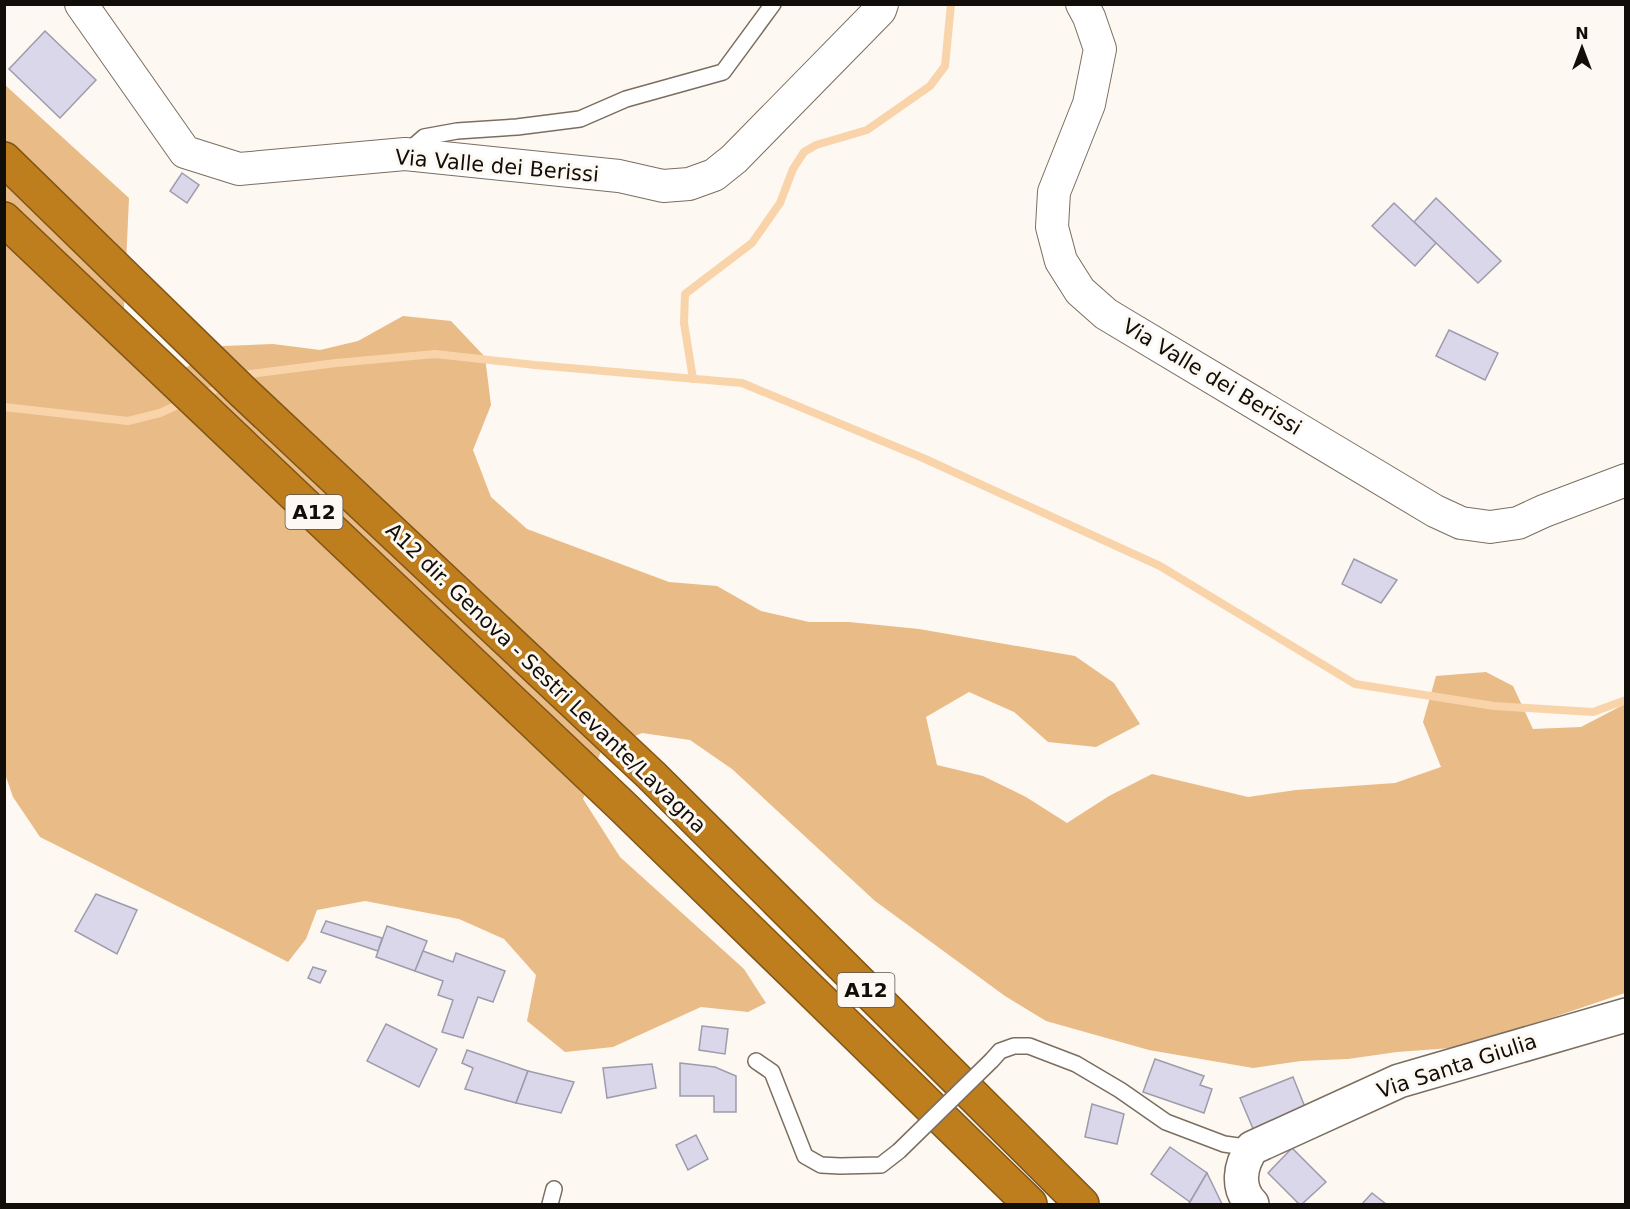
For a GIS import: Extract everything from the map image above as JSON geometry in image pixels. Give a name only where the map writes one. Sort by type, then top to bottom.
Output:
[{"type":"highway","name":"A12 dir. Genova - Sestri Levante/Lavagna","points":[[4,159],[243,392],[651,775],[1082,1204]]},
{"type":"highway","name":"A12","points":[[4,219],[622,806],[1030,1204]]},
{"type":"street","name":"Via Valle dei Berissi","points":[[81,4],[185,152],[239,169],[405,154],[620,176],[663,186],[689,184],[714,175],[734,159],[880,10],[882,4]]},
{"type":"street","name":"Via Valle dei Berissi","points":[[1082,4],[1100,49],[1089,104],[1054,192],[1052,227],[1061,261],[1080,291],[1106,314],[1435,511],[1461,523],[1490,527],[1518,523],[1626,480]]},
{"type":"street","name":"Via Santa Giulia","points":[[1252,1148],[1399,1081],[1626,1015]]},
{"type":"street","points":[[1252,1148],[1244,1160],[1241,1172],[1244,1197],[1252,1204]]},
{"type":"lane","points":[[405,154],[424,137],[457,131],[517,127],[580,119],[626,99],[723,72],[773,4]]},
{"type":"lane","points":[[756,1062],[772,1072],[805,1156],[821,1165],[881,1165],[899,1151],[1000,1051],[1014,1046],[1029,1046],[1076,1064],[1120,1090],[1166,1122],[1224,1144],[1252,1148]]},
{"type":"lane","points":[[550,1204],[554,1189]]},
{"type":"shaded area","points":[[4,84],[129,198],[124,309],[156,385],[223,346],[273,344],[320,350],[358,341],[403,316],[451,321],[485,357],[491,405],[473,450],[491,497],[527,529],[669,582],[717,586],[761,611],[809,622],[849,622],[919,629],[1075,656],[1114,683],[1140,724],[1096,747],[1048,742],[1014,712],[969,692],[926,717],[937,765],[983,776],[1026,797],[1067,823],[1109,796],[1152,774],[1248,797],[1296,790],[1395,783],[1441,767],[1423,722],[1436,676],[1486,672],[1513,686],[1533,729],[1581,727],[1625,704],[1625,993],[1465,1047],[1397,1052],[1348,1059],[1301,1061],[1253,1068],[1149,1050],[1046,1021],[1005,996],[875,901],[732,769],[690,740],[642,733],[601,751],[583,799],[620,857],[744,969],[766,1003],[748,1012],[701,1007],[613,1047],[565,1052],[527,1021],[536,975],[504,939],[459,919],[365,901],[317,910],[306,939],[288,962],[40,837],[13,797],[4,771]]},
{"type":"building","points":[[45,31],[96,80],[60,118],[9,69]]},
{"type":"building","points":[[182,173],[199,185],[187,203],[170,191]]},
{"type":"building","points":[[1436,198],[1501,261],[1478,283],[1414,222]]},
{"type":"building","points":[[1394,203],[1436,243],[1415,266],[1372,226]]},
{"type":"building","points":[[1449,330],[1498,353],[1485,380],[1436,356]]},
{"type":"building","points":[[1354,559],[1397,580],[1381,603],[1342,584]]},
{"type":"building","points":[[96,894],[137,910],[117,954],[75,931]]},
{"type":"building","points":[[326,921],[382,938],[378,951],[321,932]]},
{"type":"building","points":[[387,926],[427,941],[415,971],[376,957]]},
{"type":"building","points":[[423,951],[453,962],[456,953],[505,971],[493,1002],[478,997],[463,1038],[442,1032],[453,1000],[438,995],[443,981],[415,971]]},
{"type":"building","points":[[313,967],[326,971],[320,983],[308,978]]},
{"type":"building","points":[[386,1024],[437,1049],[419,1087],[367,1061]]},
{"type":"building","points":[[702,1026],[728,1029],[725,1054],[699,1050]]},
{"type":"building","points":[[467,1050],[528,1071],[516,1103],[465,1089],[473,1068],[462,1063]]},
{"type":"building","points":[[1155,1059],[1204,1076],[1200,1085],[1212,1089],[1204,1113],[1143,1092]]},
{"type":"building","points":[[680,1063],[715,1067],[736,1076],[736,1112],[714,1112],[714,1096],[680,1096]]},
{"type":"building","points":[[652,1064],[656,1088],[607,1098],[603,1068]]},
{"type":"building","points":[[528,1071],[574,1082],[561,1113],[516,1103]]},
{"type":"building","points":[[1293,1077],[1309,1117],[1257,1138],[1240,1098]]},
{"type":"building","points":[[1092,1104],[1124,1114],[1117,1144],[1085,1137]]},
{"type":"building","points":[[696,1135],[708,1159],[688,1170],[676,1145]]},
{"type":"building","points":[[1170,1147],[1207,1173],[1190,1202],[1151,1174]]},
{"type":"building","points":[[1292,1148],[1326,1182],[1302,1204],[1299,1204],[1268,1173]]},
{"type":"building","points":[[1207,1173],[1222,1204],[1188,1204],[1190,1202]]},
{"type":"building","points":[[1372,1193],[1386,1204],[1362,1204]]},
{"type":"waterway","points":[[693,379],[684,323],[685,294],[752,243],[780,203],[793,169],[804,152],[816,145],[867,130],[930,86],[945,66],[951,4]]},
{"type":"waterway","points":[[241,378],[250,374],[336,363],[435,354],[742,383],[923,458],[1160,566],[1355,684],[1494,706],[1593,712],[1626,700]]},
{"type":"waterway","points":[[199,396],[226,385]]},
{"type":"waterway","points":[[4,407],[128,421],[160,413],[184,402]]}]
